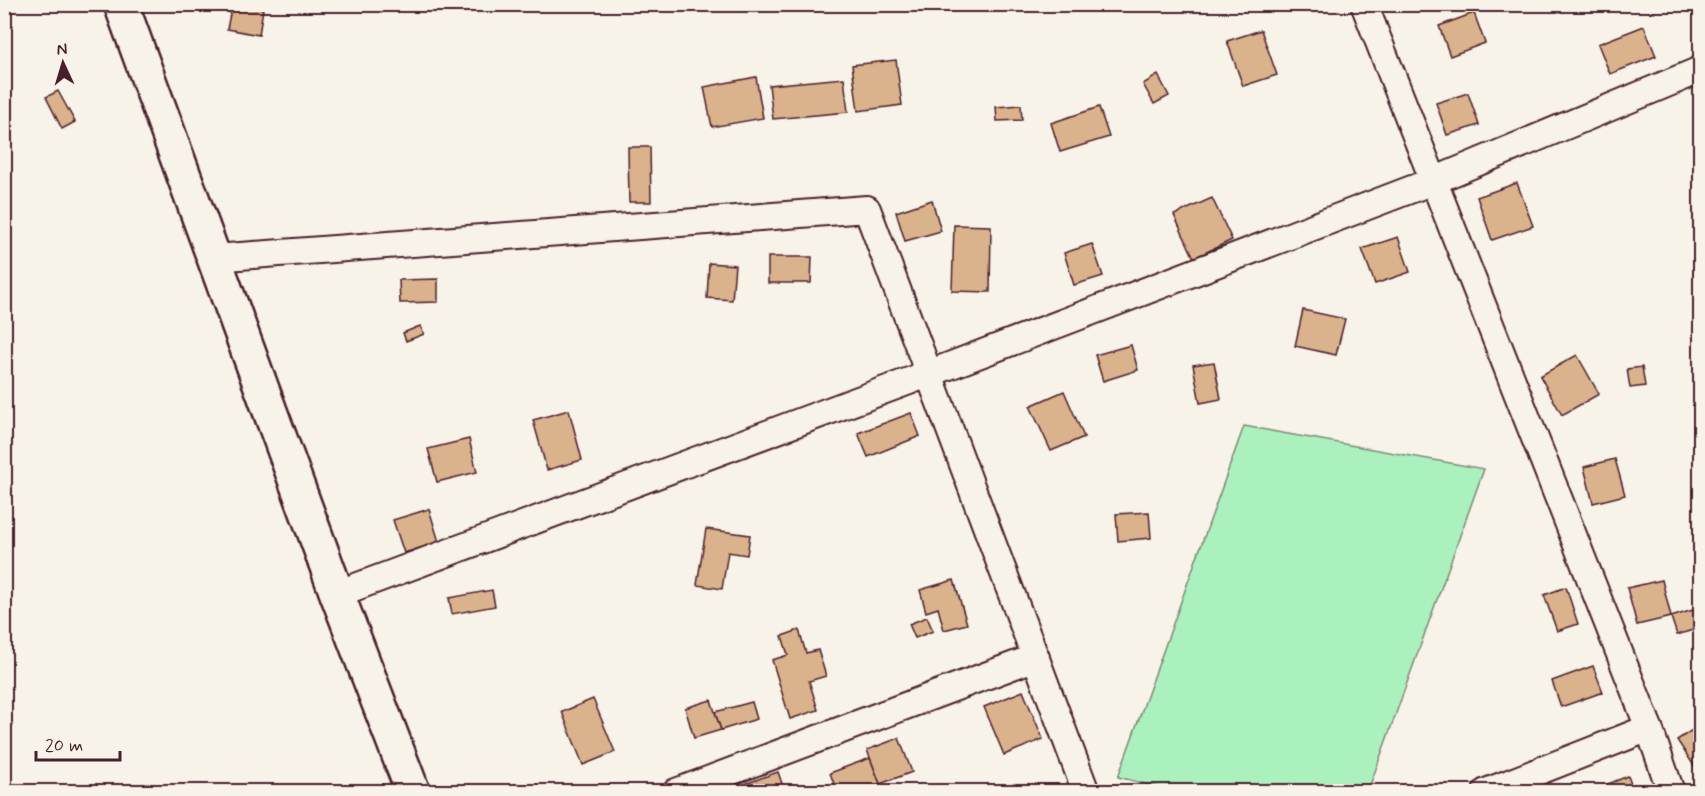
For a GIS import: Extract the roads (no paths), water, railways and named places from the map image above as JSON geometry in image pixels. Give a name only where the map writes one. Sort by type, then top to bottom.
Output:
[{"type":"street","points":[[121,4],[337,594],[413,792]]},
{"type":"street","points":[[1364,4],[1648,728],[1671,792]]},
{"type":"street","points":[[337,594],[928,374],[1433,181],[1701,70]]},
{"type":"street","points":[[214,258],[867,209],[1086,792]]},
{"type":"street","points":[[676,792],[1036,657]]},
{"type":"street","points":[[1486,792],[1648,728]]}]
